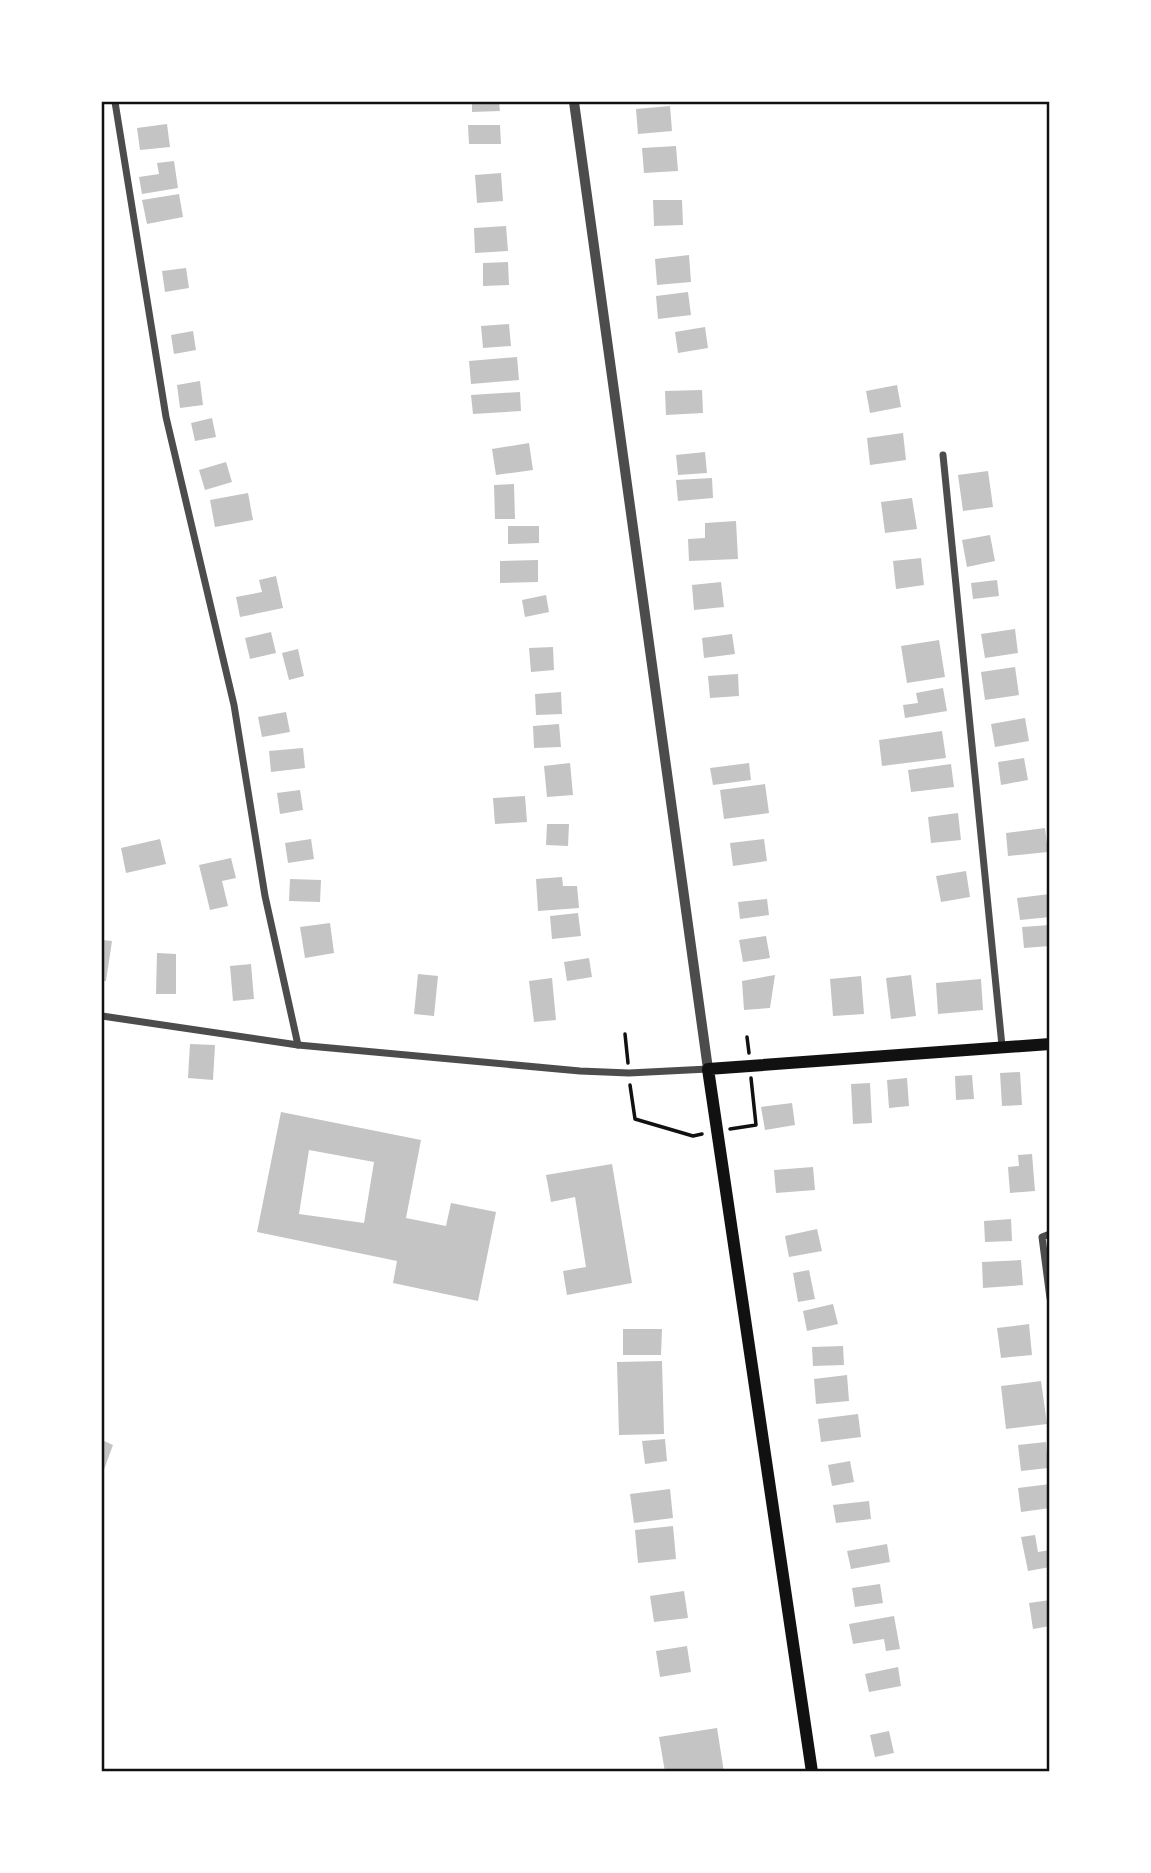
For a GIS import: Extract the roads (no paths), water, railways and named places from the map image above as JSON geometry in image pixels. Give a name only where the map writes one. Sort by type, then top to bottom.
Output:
[{"type":"main road","points":[[812,1772],[708,1069],[1049,1044]]},
{"type":"street","points":[[115,102],[166,417],[234,705],[265,896],[298,1045]]},
{"type":"street","points":[[102,1016],[298,1045],[629,1073],[708,1069],[574,102]]},
{"type":"street","points":[[943,455],[1002,1046]]},
{"type":"street","points":[[1049,1234],[1042,1237],[1049,1297]]}]
